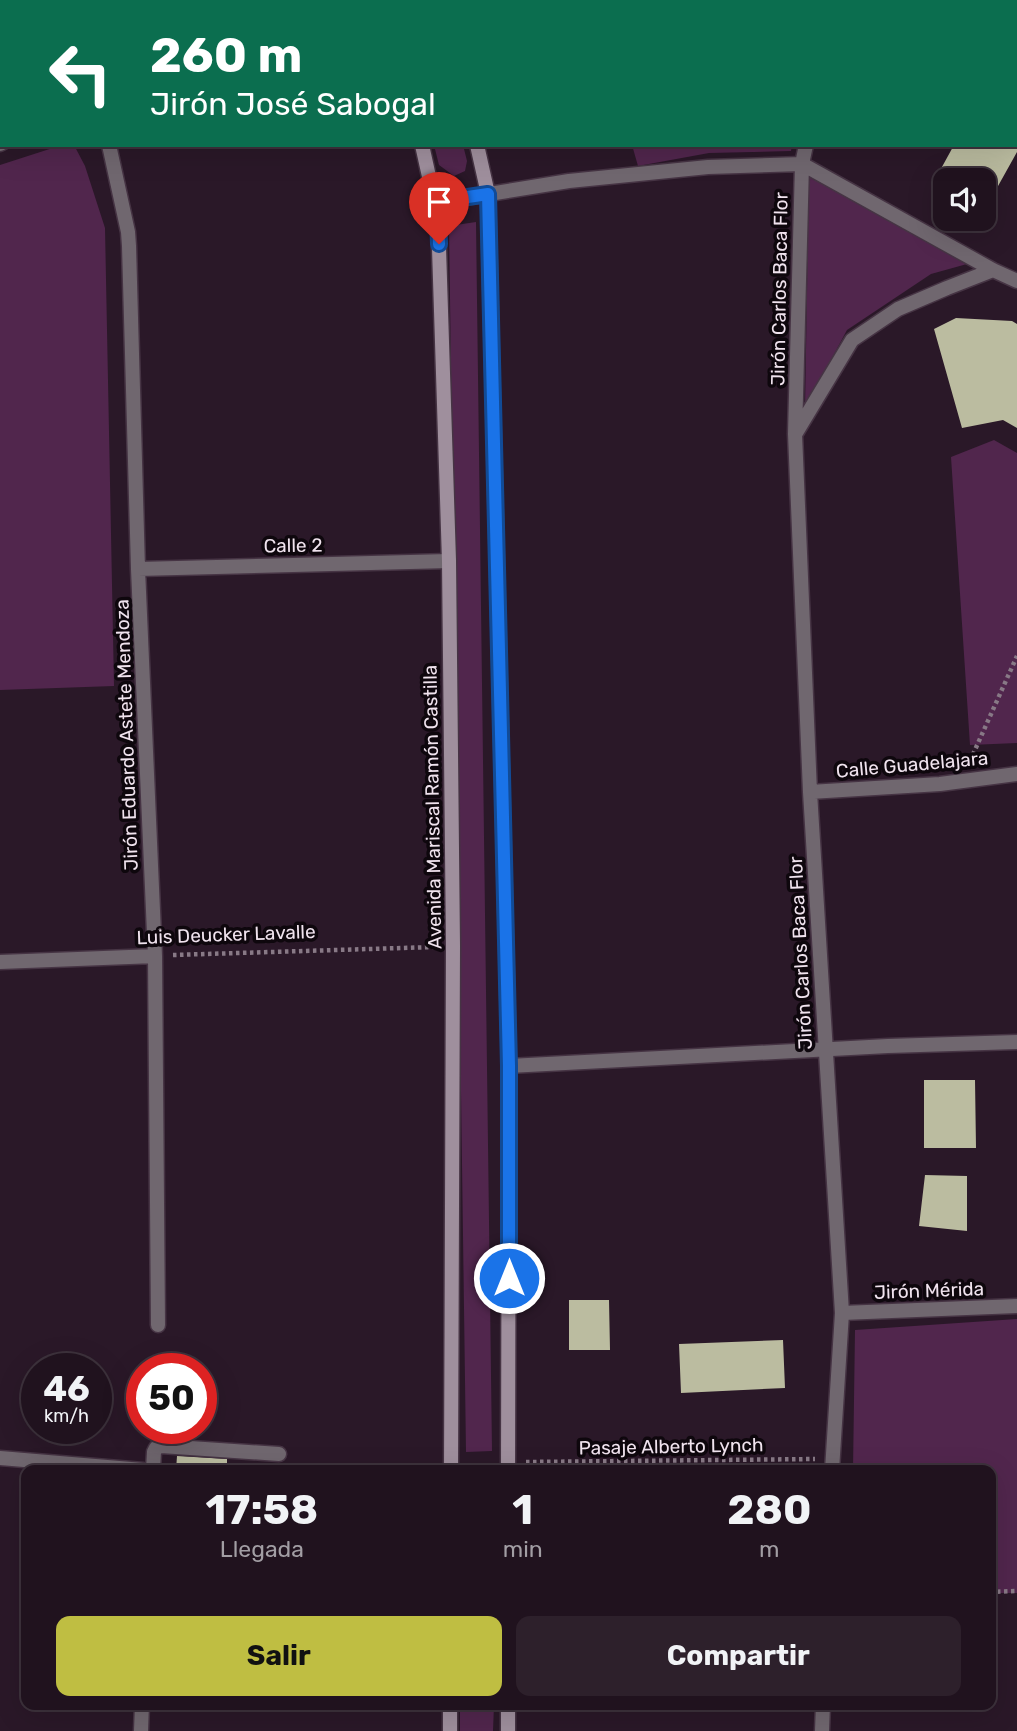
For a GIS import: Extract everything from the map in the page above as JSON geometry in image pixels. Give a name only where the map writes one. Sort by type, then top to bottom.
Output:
[{"type":"main road","name":"Avenida Mariscal Ramón Castilla","points":[[422,147],[438,217],[449,561],[453,946],[451,1465]]},
{"type":"main road","points":[[477,147],[488,194],[509,1066],[508,1465]]},
{"type":"main road","points":[[450,1710],[450,1731]]},
{"type":"main road","points":[[508,1710],[508,1731]]},
{"type":"street","name":"Jirón Eduardo Astete Mendoza","points":[[109,147],[128,232],[138,569],[155,956],[158,1325]]},
{"type":"street","name":"Jirón Carlos Baca Flor","points":[[806,147],[802,164],[795,434],[810,792],[842,1313],[833,1464]]},
{"type":"street","points":[[434,202],[569,181],[708,167],[802,164],[1017,281]]},
{"type":"street","points":[[795,434],[852,340],[898,309],[993,270]]},
{"type":"street","name":"Calle 2","points":[[138,569],[449,561]]},
{"type":"street","name":"Calle Guadelajara","points":[[810,792],[940,784],[1017,774]]},
{"type":"street","name":"Luis Deucker Lavalle","points":[[0,962],[155,956]]},
{"type":"street","points":[[509,1066],[1017,1042]]},
{"type":"street","name":"Jirón Mérida","points":[[842,1313],[1017,1306]]},
{"type":"street","points":[[153,1465],[154,1452],[161,1447],[279,1454]]},
{"type":"street","points":[[0,1458],[83,1465]]},
{"type":"street","points":[[141,1731],[142,1710]]},
{"type":"street","points":[[822,1731],[823,1710]]},
{"type":"path","points":[[962,781],[1017,656]]},
{"type":"path","name":"Luis Deucker Lavalle","points":[[155,956],[453,946]]},
{"type":"path","name":"Pasaje Alberto Lynch","points":[[670,1465],[833,1464]]},
{"type":"path","points":[[996,1592],[1017,1591]]},
{"type":"shaded area","points":[[56,147],[75,147],[85,166],[105,228],[114,686],[0,690],[0,165]]},
{"type":"shaded area","points":[[434,147],[464,147],[467,161],[465,171],[454,176],[439,165]]},
{"type":"shaded area","points":[[633,147],[792,147],[791,151],[709,153],[638,166]]},
{"type":"shaded area","points":[[809,175],[967,264],[931,274],[847,330],[805,408]]},
{"type":"shaded area","points":[[476,222],[492,1451],[466,1452],[449,226]]},
{"type":"shaded area","points":[[994,440],[1017,453],[1017,743],[970,745],[951,457]]},
{"type":"shaded area","points":[[1017,1319],[1017,1593],[996,1593],[996,1465],[853,1465],[855,1330]]},
{"type":"shaded area","points":[[460,1710],[494,1710],[493,1731],[460,1731]]},
{"type":"building","points":[[953,147],[1017,147],[1017,152],[996,190],[996,168],[941,168]]},
{"type":"building","points":[[956,318],[1012,321],[1017,324],[1017,428],[1003,420],[962,428],[934,329]]},
{"type":"building","points":[[924,1080],[975,1080],[976,1148],[924,1148]]},
{"type":"building","points":[[925,1175],[967,1176],[967,1231],[919,1226]]},
{"type":"building","points":[[569,1300],[609,1300],[610,1350],[569,1350]]},
{"type":"building","points":[[783,1340],[785,1388],[681,1393],[679,1344]]},
{"type":"building","points":[[177,1456],[227,1459],[227,1465],[176,1465]]},
{"type":"route","points":[[439,244],[438,217],[434,202],[488,194],[509,1066],[509,1278]]}]
